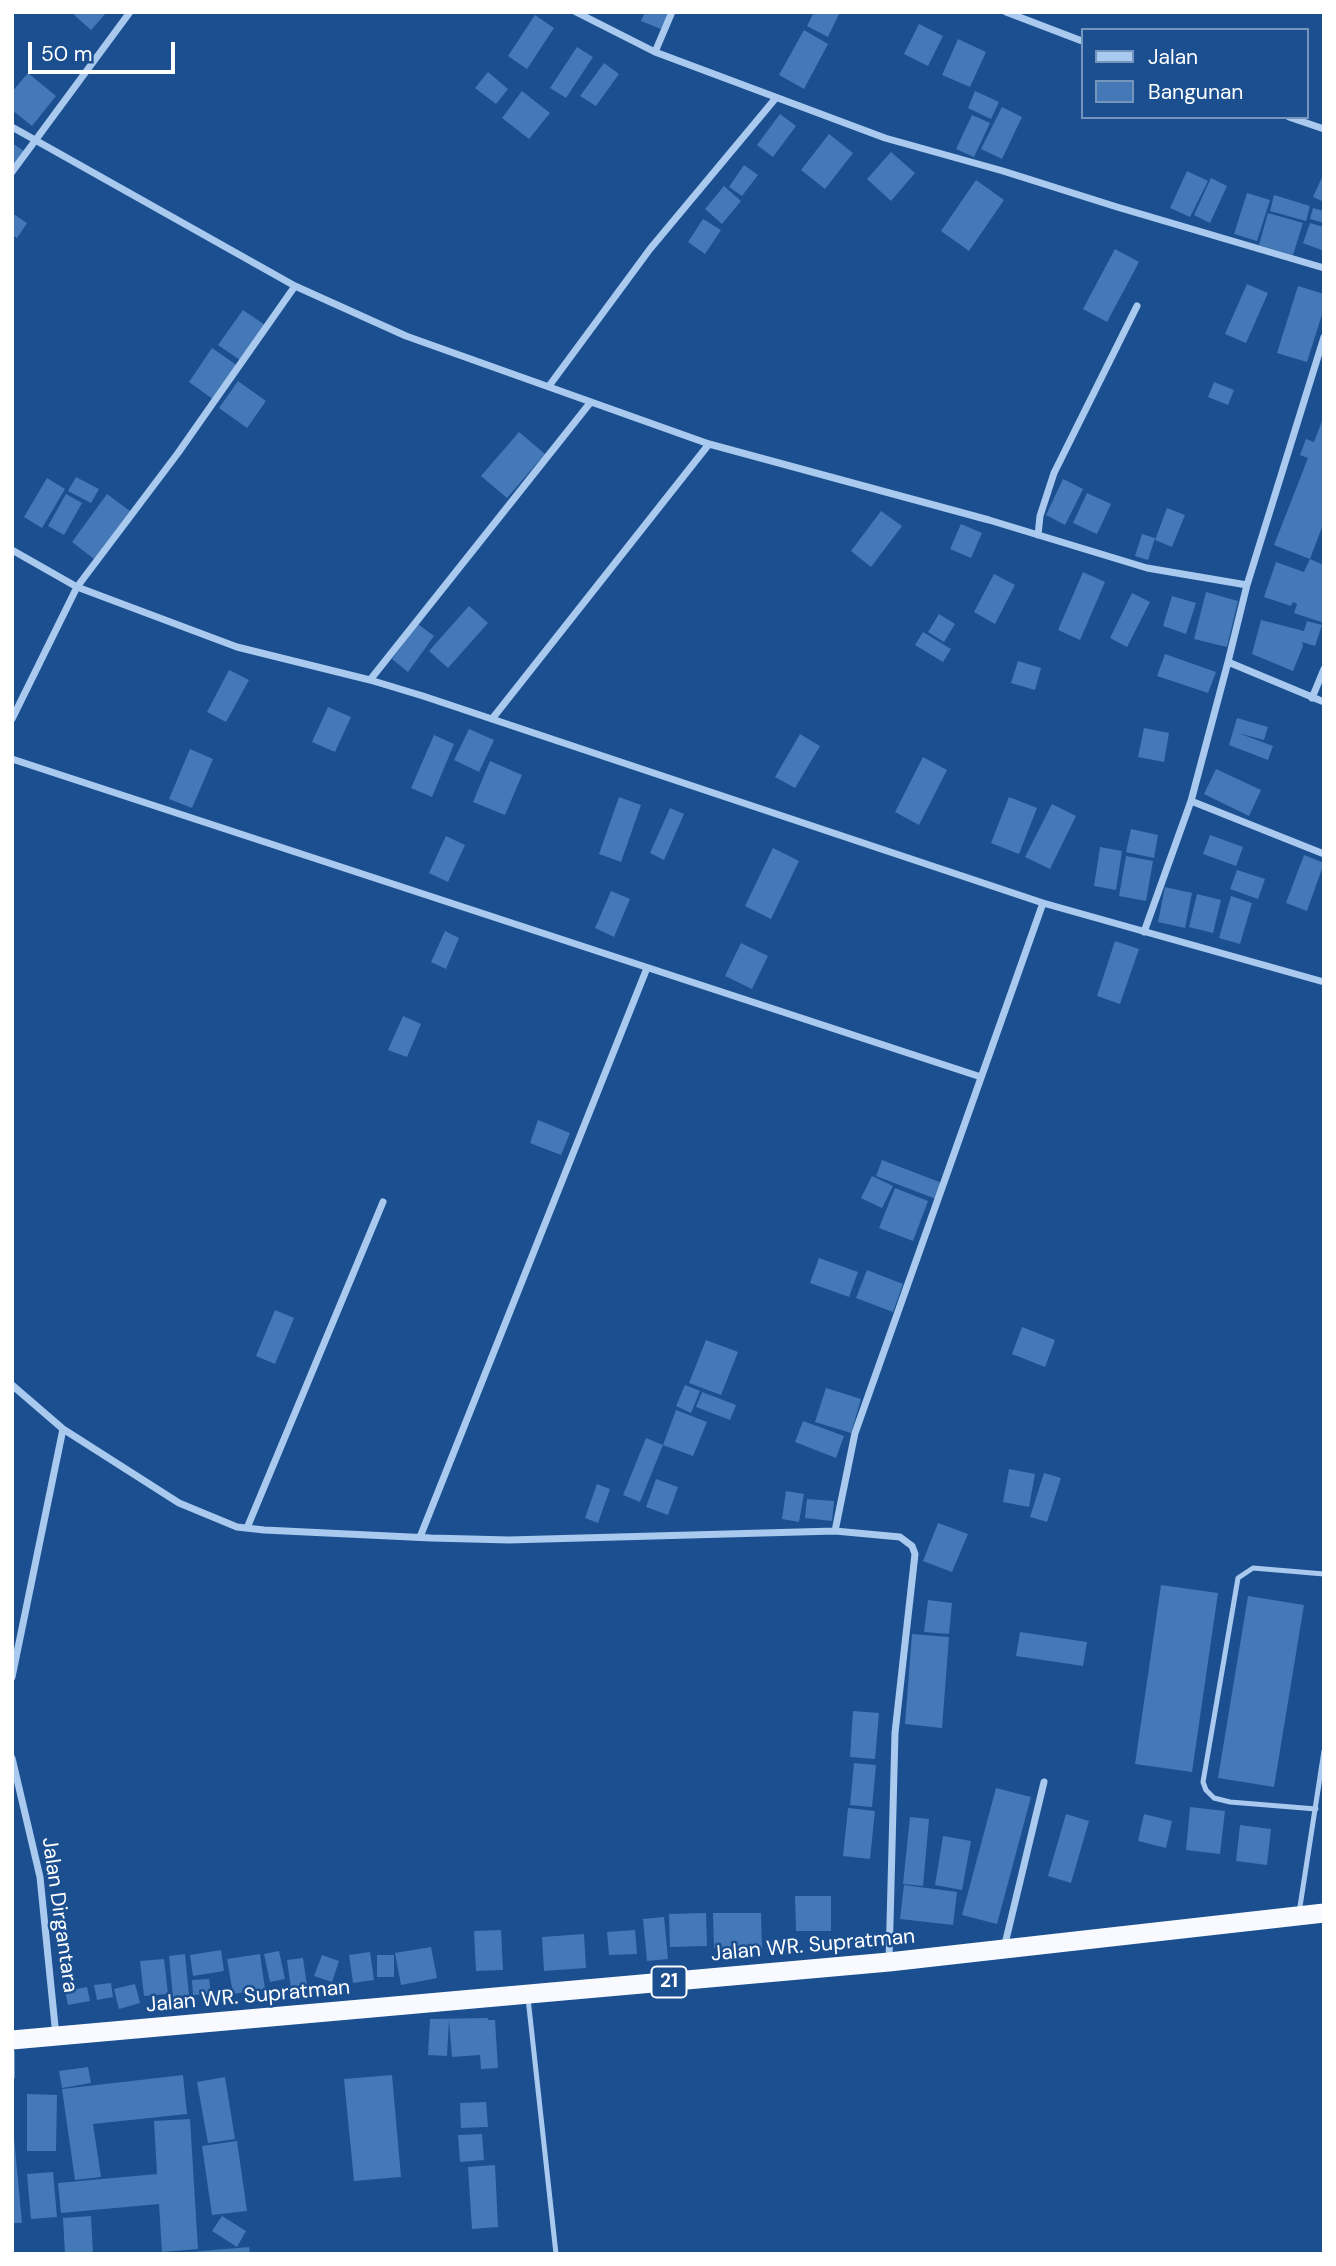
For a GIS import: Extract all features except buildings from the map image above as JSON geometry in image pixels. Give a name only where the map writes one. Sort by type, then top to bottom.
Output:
[{"type":"highway","name":"Jalan WR. Supratman","points":[[12,2040],[890,1962],[1324,1913]]},
{"type":"street","points":[[12,172],[130,12]]},
{"type":"street","points":[[576,12],[655,52],[885,138],[1324,268]]},
{"type":"street","points":[[655,52],[672,12]]},
{"type":"street","points":[[1006,12],[1080,40]]},
{"type":"street","points":[[549,386],[650,249],[775,99]]},
{"type":"street","points":[[1295,119],[1324,129]]},
{"type":"street","points":[[12,127],[295,286],[406,336],[709,444],[1147,568],[1247,585]]},
{"type":"street","points":[[12,719],[78,587],[178,453],[295,286]]},
{"type":"street","points":[[1038,535],[1040,516],[1054,473],[1137,306]]},
{"type":"street","points":[[1144,932],[1191,801],[1247,585],[1320,364],[1324,337]]},
{"type":"street","points":[[370,680],[590,403]]},
{"type":"street","points":[[492,719],[709,444]]},
{"type":"street","points":[[12,550],[78,587],[237,648],[370,680],[1043,903],[1324,982]]},
{"type":"street","points":[[1228,662],[1324,702]]},
{"type":"street","points":[[1312,698],[1324,670]]},
{"type":"street","points":[[12,759],[981,1077]]},
{"type":"street","points":[[1191,801],[1324,854]]},
{"type":"street","points":[[835,1531],[855,1433],[1043,903]]},
{"type":"street","points":[[420,1538],[647,968]]},
{"type":"street","points":[[247,1528],[383,1202]]},
{"type":"street","points":[[12,1385],[64,1429],[178,1503],[215,1519],[247,1528],[420,1538],[547,1539],[835,1531],[900,1537],[912,1546],[915,1554],[895,1733],[890,1962]]},
{"type":"street","points":[[12,1677],[64,1429]]},
{"type":"street","name":"Jalan Dirgantara","points":[[12,1758],[40,1877],[56,2037]]},
{"type":"street","points":[[1004,1949],[1044,1783]]},
{"type":"lane","points":[[1316,1809],[1230,1802],[1214,1798],[1203,1782],[1238,1578],[1253,1568],[1306,1570],[1324,1574]]},
{"type":"lane","points":[[1298,1916],[1324,1751]]},
{"type":"lane","points":[[528,1994],[556,2254]]},
{"type":"lane","points":[[12,2052],[12,2077]]}]
